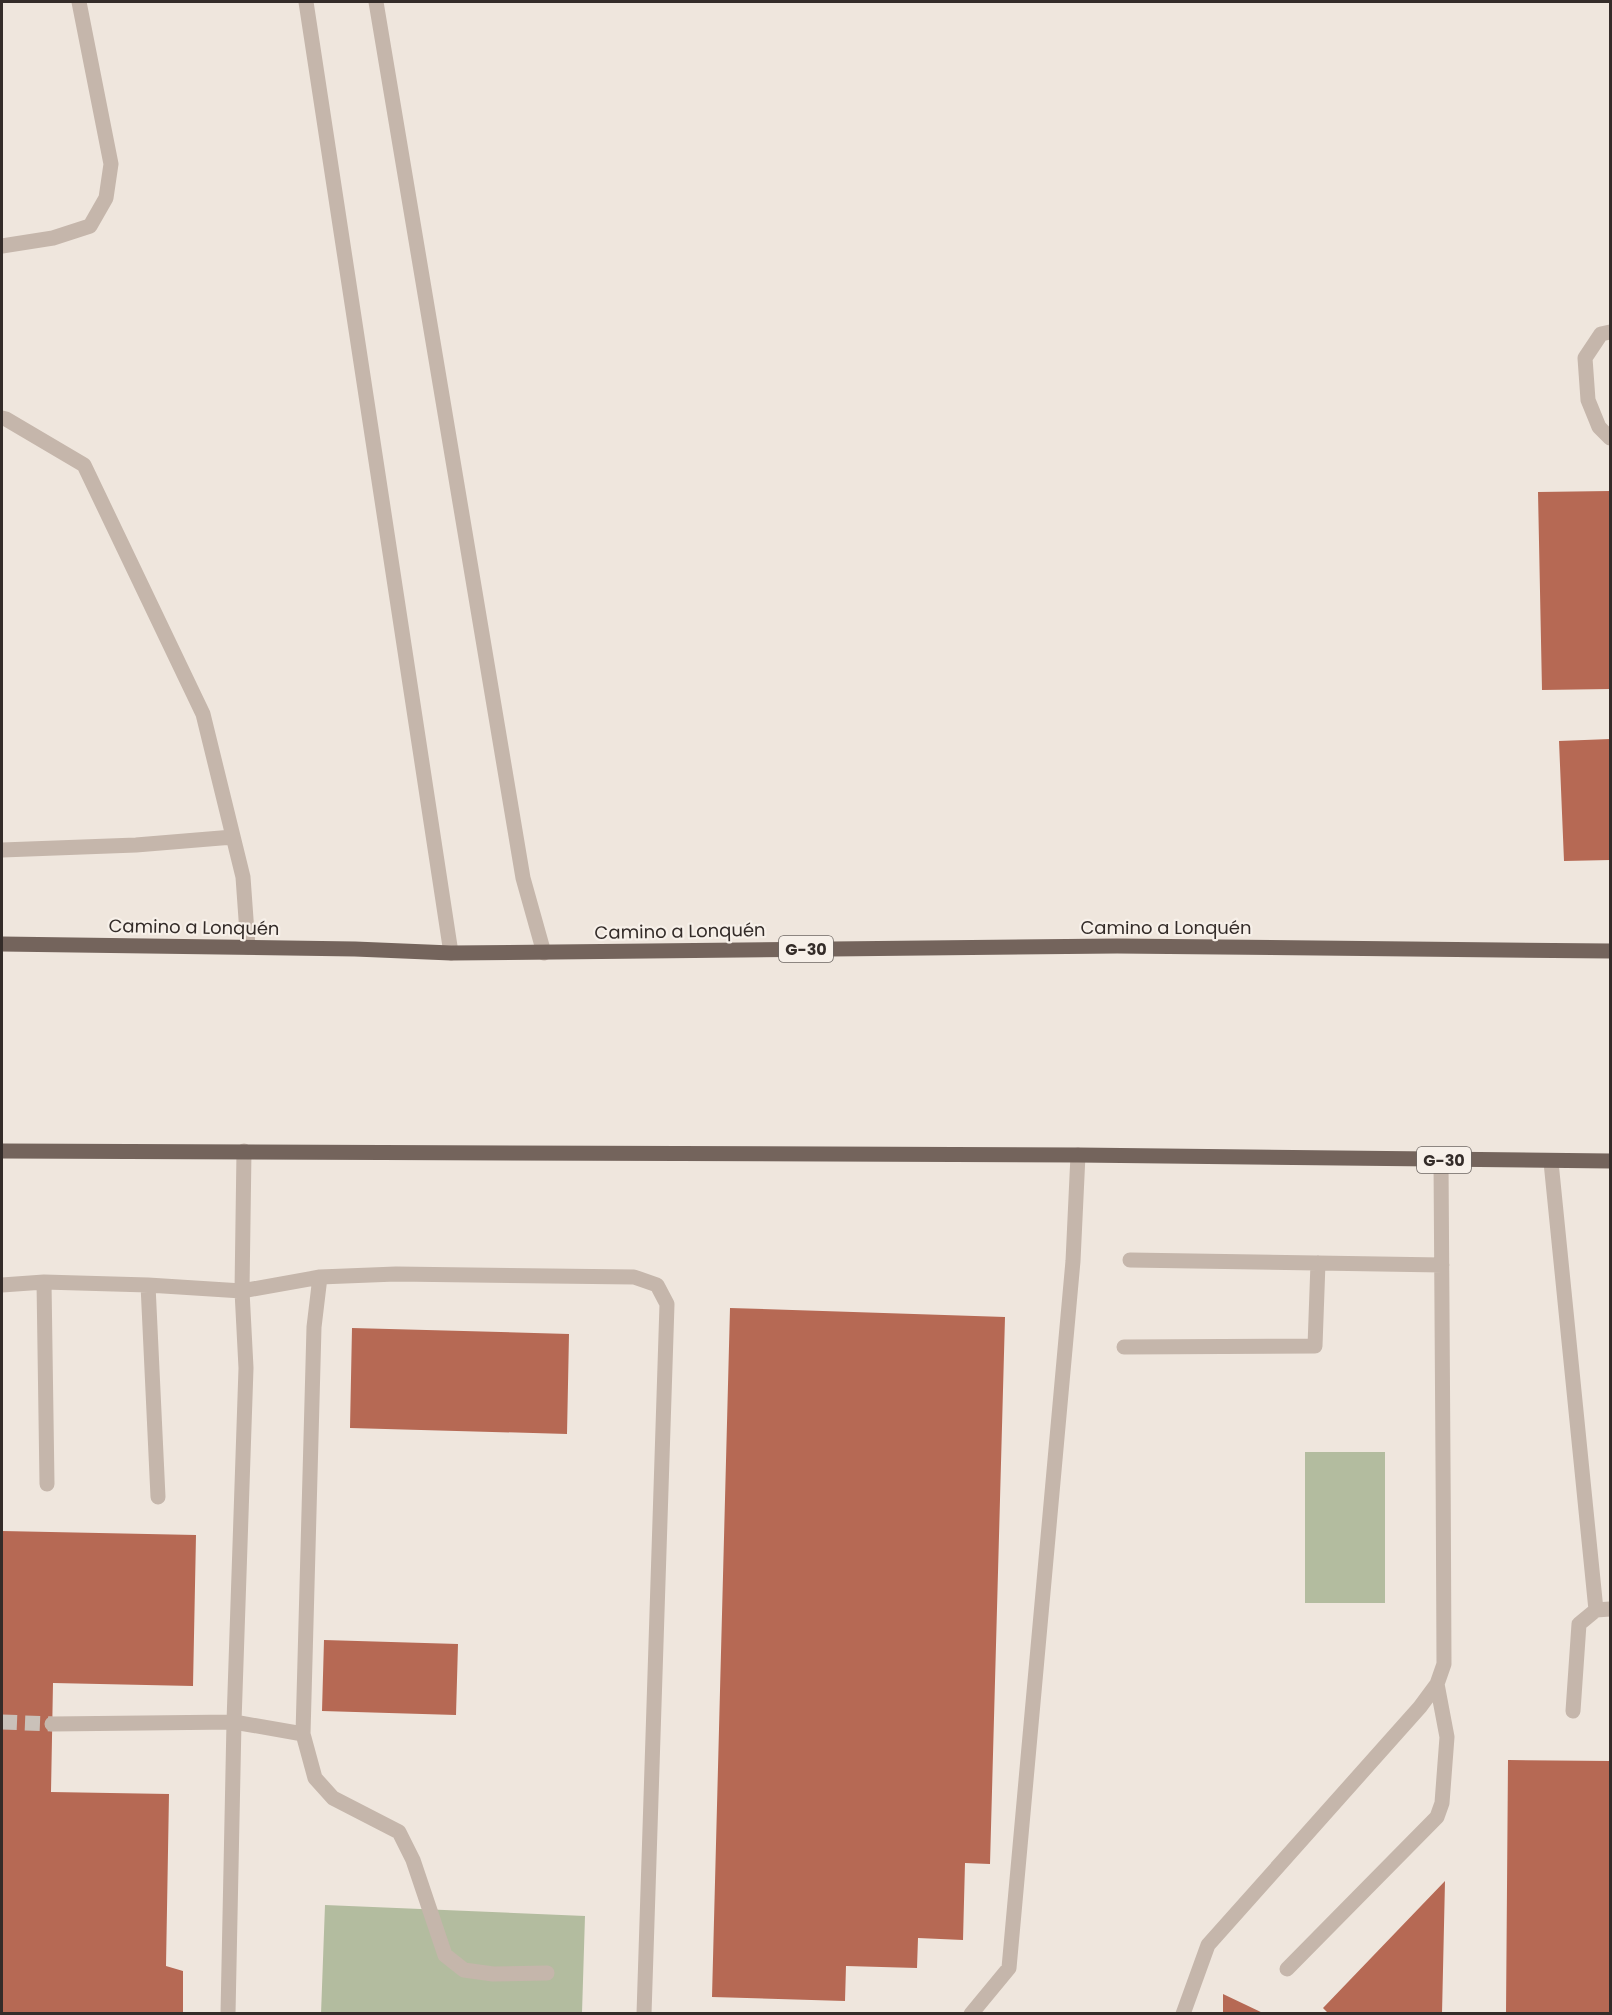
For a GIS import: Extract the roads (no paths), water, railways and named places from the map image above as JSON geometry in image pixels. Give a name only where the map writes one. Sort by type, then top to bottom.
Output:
[{"type":"main road","name":"Camino a Lonquén","points":[[2,944],[355,949],[450,953],[1105,946],[1611,951]]},
{"type":"main road","name":"G-30","points":[[2,1151],[1078,1155],[1611,1161]]},
{"type":"lane","points":[[2,246],[53,238],[90,226],[106,198],[111,164],[79,2]]},
{"type":"lane","points":[[306,2],[450,953]]},
{"type":"lane","points":[[376,2],[521,866],[544,953]]},
{"type":"lane","points":[[1611,332],[1600,334],[1585,358],[1588,400],[1599,427],[1611,438]]},
{"type":"lane","points":[[2,418],[84,465],[203,714],[243,877],[248,947]]},
{"type":"lane","points":[[2,850],[136,845],[233,837]]},
{"type":"lane","points":[[228,2013],[234,1722],[246,1368],[242,1291],[244,1151]]},
{"type":"lane","points":[[971,2013],[1009,1968],[1073,1261],[1078,1155]]},
{"type":"lane","points":[[1184,2013],[1208,1945],[1420,1707],[1437,1684],[1444,1664],[1441,1160]]},
{"type":"lane","points":[[1551,1162],[1603,1610],[1579,1624],[1573,1711]]},
{"type":"lane","points":[[1130,1260],[1442,1265]]},
{"type":"lane","points":[[1124,1347],[1315,1346],[1318,1263]]},
{"type":"lane","points":[[2,1285],[44,1282],[242,1291],[320,1277],[396,1274],[634,1277],[657,1285],[667,1304],[644,2013]]},
{"type":"lane","points":[[320,1277],[314,1327],[303,1734],[315,1778],[333,1798],[399,1832],[413,1860],[445,1955],[464,1970],[493,1974],[547,1972]]},
{"type":"lane","points":[[44,1282],[47,1484]]},
{"type":"lane","points":[[148,1285],[158,1497]]},
{"type":"lane","points":[[1287,1969],[1437,1817],[1442,1803],[1447,1737],[1437,1684]]},
{"type":"lane","points":[[52,1724],[234,1722],[303,1734]]},
{"type":"tunnel","points":[[2,1722],[52,1724]]}]
